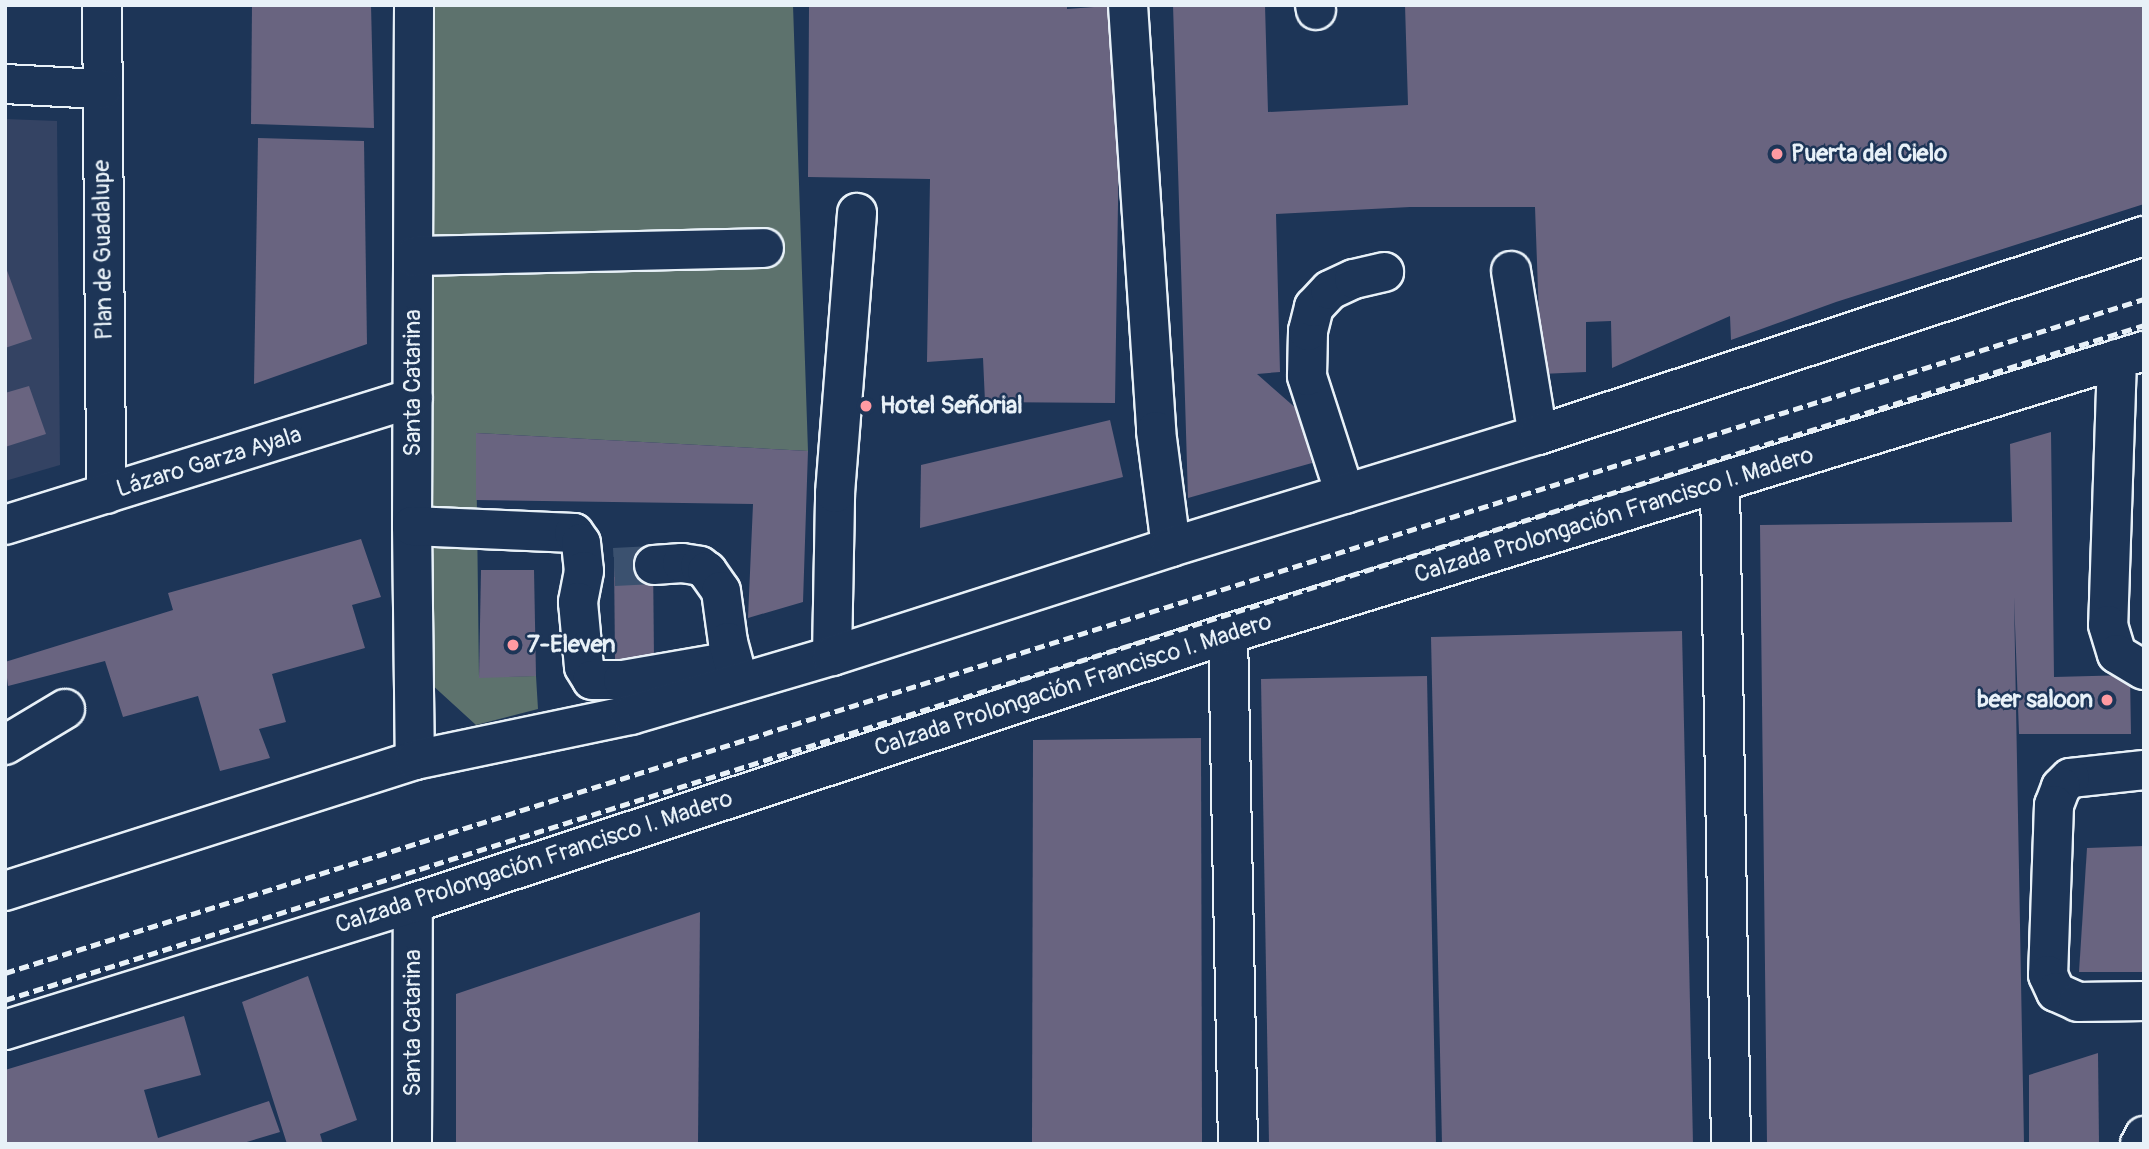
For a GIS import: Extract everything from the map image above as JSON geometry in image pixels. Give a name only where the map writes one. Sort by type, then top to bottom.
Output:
[{"type":"main road","name":"Plan de Guadalupe","points":[[102,5],[106,494]]},
{"type":"main road","name":"Santa Catarina","points":[[414,5],[412,526],[415,760]]},
{"type":"main road","points":[[1128,5],[1156,431],[1171,547]]},
{"type":"main road","points":[[5,84],[102,89]]},
{"type":"main road","points":[[832,656],[835,493],[857,213]]},
{"type":"main road","points":[[5,891],[415,760],[627,697],[735,672],[832,656],[1171,547],[1538,435],[2144,236]]},
{"type":"main road","points":[[414,256],[764,248]]},
{"type":"main road","points":[[1511,271],[1538,435]]},
{"type":"main road","points":[[1345,494],[1307,376],[1308,331],[1314,307],[1330,290],[1354,279],[1384,272]]},
{"type":"main road","points":[[2131,355],[2108,625],[2117,654],[2144,670]]},
{"type":"main road","name":"Calzada Prolongación Francisco I. Madero","points":[[5,1030],[413,903],[1228,634],[2131,355]]},
{"type":"main road","name":"Lázaro Garza Ayala","points":[[5,525],[413,398]]},
{"type":"main road","points":[[1720,483],[1731,1144]]},
{"type":"main road","points":[[412,526],[574,533],[599,569],[578,602],[586,675],[627,697]]},
{"type":"main road","points":[[653,565],[682,563],[700,566],[708,571],[721,591],[735,672]]},
{"type":"main road","points":[[1228,634],[1238,1144]]},
{"type":"main road","points":[[5,745],[65,709]]},
{"type":"main road","points":[[2144,770],[2070,778],[2061,787],[2054,805],[2048,975],[2056,992],[2078,1002],[2144,1001]]},
{"type":"main road","points":[[2071,833],[2077,792],[2089,775]]},
{"type":"main road","name":"Santa Catarina","points":[[412,1144],[413,903]]},
{"type":"main road","points":[[2140,1144],[2144,1136]]},
{"type":"shaded area","points":[[5,119],[57,121],[60,465],[5,481]]},
{"type":"green space","points":[[429,5],[793,5],[808,451],[476,433],[479,677],[536,676],[538,709],[476,725],[430,683]]},
{"type":"building","points":[[252,5],[371,5],[374,128],[251,124]]},
{"type":"building","points":[[809,5],[1067,5],[1067,9],[1121,5],[1115,403],[985,402],[983,358],[927,362],[930,179],[808,177]]},
{"type":"building","points":[[1173,5],[1265,5],[1268,112],[1408,105],[1405,5],[2144,5],[2144,204],[1836,302],[1731,340],[1730,316],[1612,368],[1611,321],[1586,322],[1586,372],[1541,374],[1535,207],[1410,207],[1276,214],[1280,372],[1257,374],[1298,410],[1312,463],[1188,498]]},
{"type":"building","points":[[258,138],[364,141],[367,344],[254,384]]},
{"type":"building","points":[[5,265],[32,339],[5,348]]},
{"type":"building","points":[[29,386],[46,434],[5,447],[5,393]]},
{"type":"building","points":[[1110,420],[1123,477],[920,528],[921,465]]},
{"type":"building","points":[[2051,432],[2054,677],[2130,675],[2131,734],[2019,734],[2014,597],[2024,1144],[1767,1144],[1760,525],[2012,522],[2010,444]]},
{"type":"building","points":[[476,433],[808,451],[803,602],[748,618],[753,504],[476,500]]},
{"type":"building","points":[[361,539],[381,597],[352,605],[365,648],[272,674],[286,722],[259,729],[270,758],[220,771],[198,696],[123,717],[105,661],[8,686],[5,662],[173,610],[168,593]]},
{"type":"building","name":"7-Eleven","points":[[614,558],[653,558],[654,660],[615,660]]},
{"type":"building","points":[[481,570],[534,570],[536,676],[479,678]]},
{"type":"building","points":[[1682,631],[1693,1144],[1442,1144],[1431,637]]},
{"type":"building","points":[[1427,676],[1436,1144],[1269,1144],[1261,679]]},
{"type":"building","points":[[1201,738],[1202,1144],[1032,1144],[1033,740]]},
{"type":"building","points":[[2144,846],[2144,972],[2079,972],[2087,848]]},
{"type":"building","points":[[700,912],[698,1144],[456,1144],[456,994]]},
{"type":"building","points":[[308,976],[357,1120],[320,1134],[323,1144],[287,1144],[242,1002]]},
{"type":"building","points":[[184,1016],[201,1075],[144,1090],[158,1138],[269,1101],[280,1132],[240,1144],[5,1144],[5,1070]]},
{"type":"building","points":[[2098,1053],[2099,1144],[2029,1144],[2029,1075]]},
{"type":"tunnel","points":[[614,567],[654,565]]},
{"type":"railway","points":[[5,973],[2144,299]]},
{"type":"railway","points":[[5,1000],[2144,325]]},
{"type":"place","name":"Puerta del Cielo","points":[[1777,154]]},
{"type":"place","name":"Hotel Señorial","points":[[866,406]]},
{"type":"place","name":"7-Eleven","points":[[513,645]]},
{"type":"place","name":"beer saloon","points":[[2107,700]]}]
